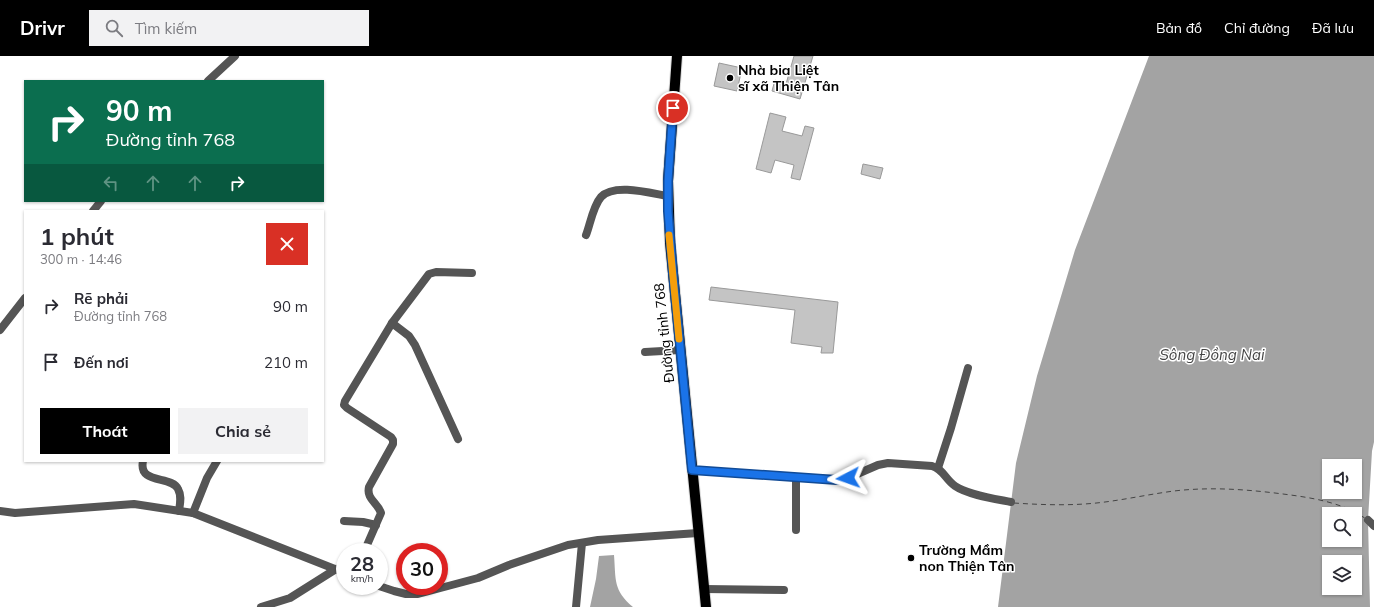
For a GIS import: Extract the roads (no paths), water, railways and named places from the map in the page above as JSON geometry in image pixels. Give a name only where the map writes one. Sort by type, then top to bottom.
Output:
[{"type":"main road","name":"Đường tỉnh 768","points":[[677,56],[667,196],[680,350],[706,607]]},
{"type":"street","points":[[209,80],[235,56]]},
{"type":"street","points":[[586,235],[601,197],[611,191],[623,190],[667,196]]},
{"type":"street","points":[[94,210],[100,202]]},
{"type":"street","points":[[368,543],[381,513],[380,507],[369,496],[368,491],[393,444],[393,440],[347,408],[344,405],[345,401],[392,323],[429,274],[436,272],[472,273]]},
{"type":"street","points":[[0,330],[24,299]]},
{"type":"street","points":[[392,323],[408,336],[415,345],[458,439]]},
{"type":"street","points":[[645,352],[680,350]]},
{"type":"street","points":[[938,468],[968,368]]},
{"type":"street","points":[[143,462],[144,472],[151,477],[172,483],[178,487],[181,498],[179,511]]},
{"type":"street","points":[[193,513],[207,478],[216,462]]},
{"type":"street","points":[[692,470],[837,480],[848,478],[888,463],[932,466],[938,468],[956,487],[973,494],[1011,502]]},
{"type":"street","points":[[796,477],[796,530]]},
{"type":"street","points":[[0,511],[15,513],[134,504],[193,513],[336,569]]},
{"type":"street","points":[[344,521],[363,522],[376,525]]},
{"type":"street","points":[[388,589],[406,594],[418,594],[478,578],[509,565],[568,545],[698,533]]},
{"type":"street","points":[[576,607],[582,543]]},
{"type":"street","points":[[261,607],[290,598],[336,569]]},
{"type":"street","points":[[704,589],[784,590]]},
{"type":"water","name":"Sông Đồng Nai","points":[[1149,56],[1374,56],[1374,442],[1372,451],[1368,520],[1370,607],[998,607],[1016,463],[1037,376],[1075,250]]},
{"type":"water","points":[[614,555],[616,578],[619,590],[633,607],[590,607],[599,556]]},
{"type":"place","name":"Nhà bia Liệt sĩ xã Thiện Tân","points":[[730,78]]},
{"type":"place","name":"Trường Mầm non Thiện Tân","points":[[911,558]]}]
